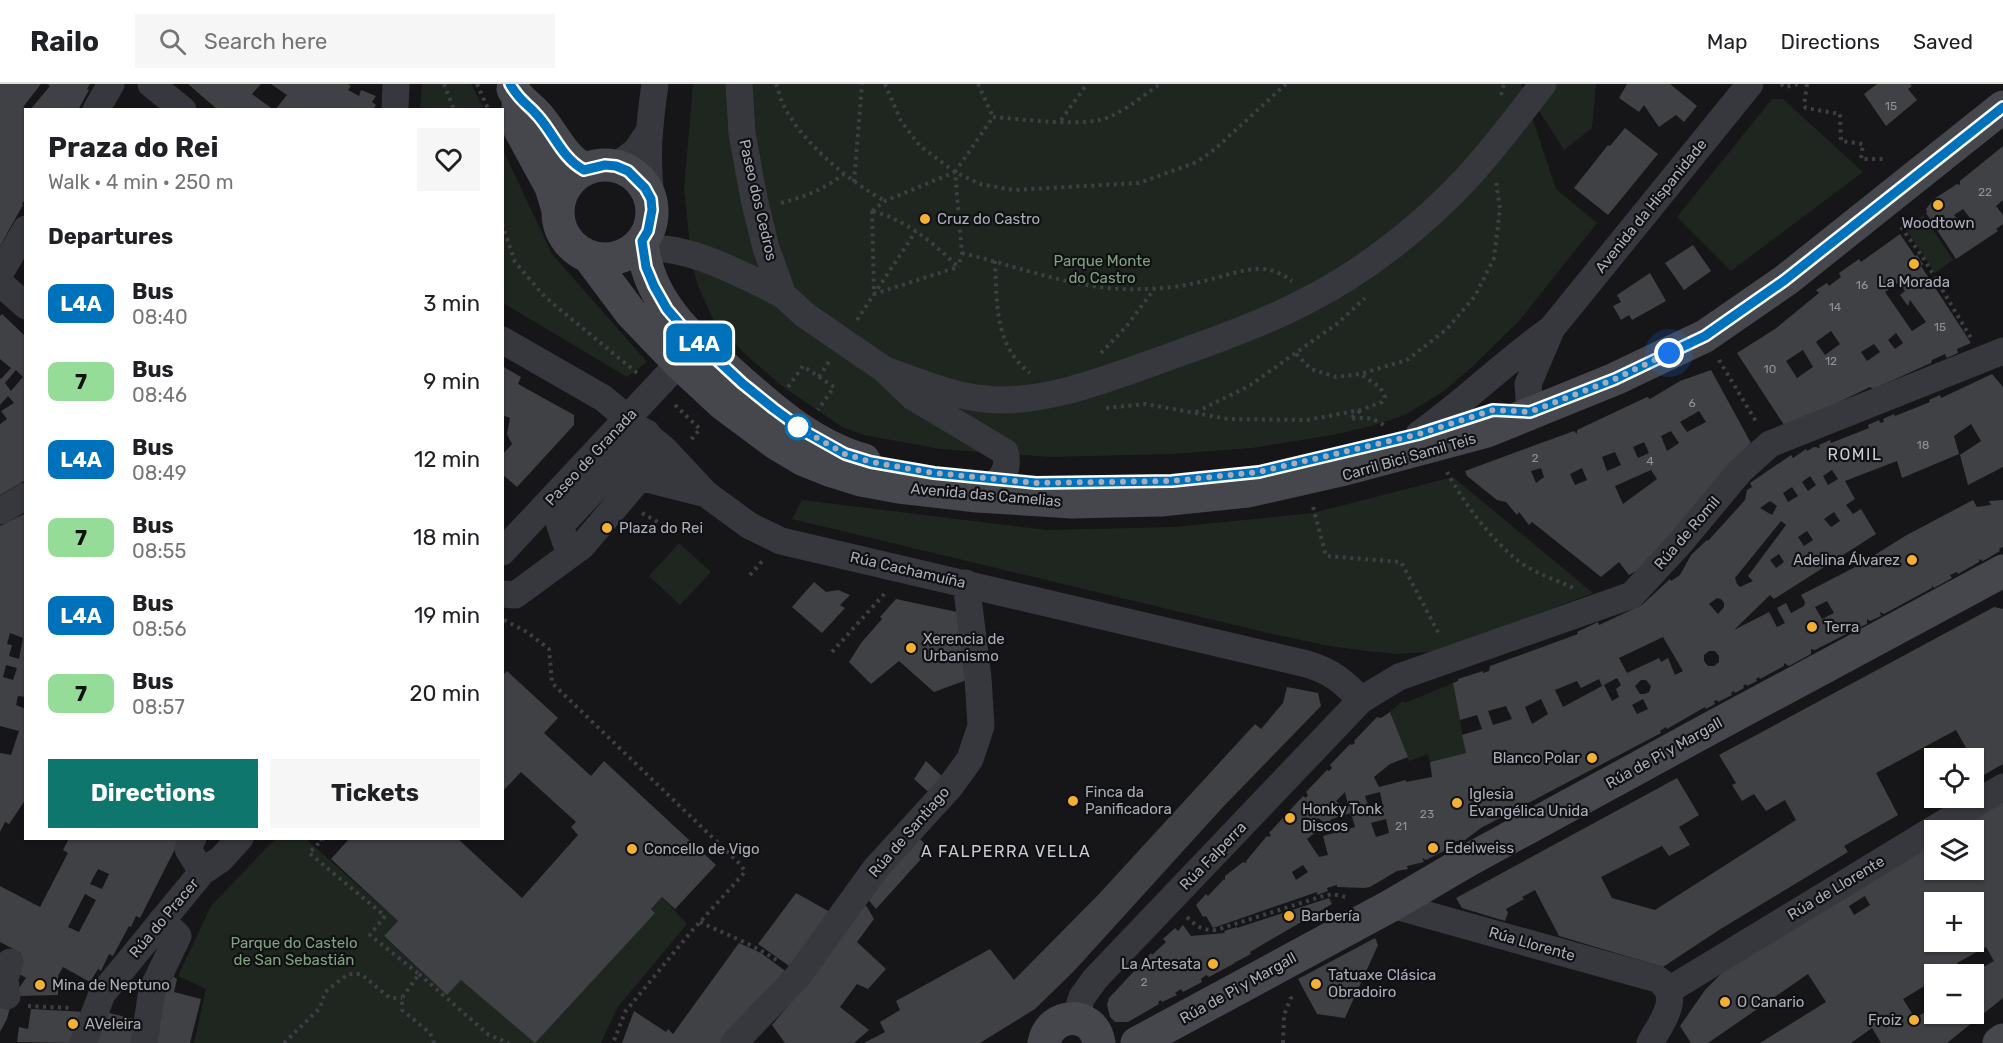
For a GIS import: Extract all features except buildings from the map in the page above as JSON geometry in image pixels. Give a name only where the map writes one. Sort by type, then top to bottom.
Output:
[{"type":"main road","points":[[506,97],[538,116],[573,163],[584,170]]},
{"type":"main road","points":[[506,97],[519,128],[551,187],[553,223]]},
{"type":"main road","name":"Avenida das Camelias","points":[[578,260],[679,363],[723,404],[750,425],[804,460],[829,470],[861,480],[899,487],[977,496],[1072,502],[1161,500],[1248,491],[1341,470],[1476,434],[1615,379],[1705,336],[1785,280],[2003,106]]},
{"type":"main road","points":[[605,165],[616,166],[628,171],[638,178],[651,199],[651,221],[639,246],[619,257],[578,260],[576,250],[559,225],[553,223],[565,186],[584,170],[605,165]]},
{"type":"main road","name":"Avenida das Camelias","points":[[639,246],[654,286],[667,309],[686,331],[742,383],[804,431],[845,454],[871,462],[934,473],[1036,483],[1172,481],[1259,472],[1419,434],[1493,410],[1530,412]]},
{"type":"main road","name":"Rúa de Pi y Margall","points":[[1137,1043],[1386,908],[1467,861],[2003,571]]},
{"type":"main road","points":[[1044,1043],[1052,1026],[1059,1021],[1075,1018],[1090,1025],[1096,1032],[1099,1043]]},
{"type":"main road","points":[[1999,1043],[2003,1040]]},
{"type":"street","points":[[97,108],[111,84]]},
{"type":"street","points":[[151,84],[181,108]]},
{"type":"street","points":[[395,108],[396,84]]},
{"type":"street","points":[[651,199],[647,167],[648,133],[655,84]]},
{"type":"street","name":"Paseo dos Cedros","points":[[739,84],[742,133],[754,199],[766,248],[783,295],[805,315],[885,370]]},
{"type":"street","points":[[885,370],[949,392],[986,400],[1021,399],[1057,393],[1137,369],[1216,340],[1307,301],[1346,278],[1405,236],[1466,180],[1543,84]]},
{"type":"street","name":"Avenida da Hispanidade","points":[[1530,412],[1528,384],[1552,328],[1750,84]]},
{"type":"street","points":[[616,166],[636,151],[648,133]]},
{"type":"street","points":[[639,246],[674,250],[729,268],[783,295]]},
{"type":"street","points":[[0,283],[24,302]]},
{"type":"street","name":"Avenida da Hispanidade","points":[[1419,434],[1447,415],[1523,348],[1552,328]]},
{"type":"street","name":"Rúa Cachamuíña","points":[[504,341],[603,398],[655,441],[706,494],[750,526],[781,541],[1307,664],[1325,669],[1361,700]]},
{"type":"street","name":"Rúa de Romil","points":[[1361,700],[1399,677],[1632,595],[1680,543],[1740,471],[1770,444],[2003,351]]},
{"type":"street","name":"Paseo de Granada","points":[[504,550],[679,363]]},
{"type":"street","points":[[885,370],[913,397],[1005,452],[1007,460],[1005,473],[999,480]]},
{"type":"street","points":[[504,594],[515,595],[582,546],[639,477],[655,441]]},
{"type":"street","points":[[570,554],[560,526],[655,441]]},
{"type":"street","points":[[639,477],[706,494]]},
{"type":"street","points":[[0,511],[24,497]]},
{"type":"street","name":"Rúa de Santiago","points":[[734,1043],[798,976],[876,868],[949,788],[970,759],[981,726],[978,678],[966,583]]},
{"type":"street","name":"Rúa Falperra","points":[[1075,1018],[1082,997],[1095,979],[1361,700]]},
{"type":"street","name":"Rúa de Llorente","points":[[1669,990],[2003,787]]},
{"type":"street","name":"Rúa do Pracer","points":[[83,1043],[88,1003],[202,873],[188,849],[192,840]]},
{"type":"street","points":[[202,873],[221,859],[238,840]]},
{"type":"street","name":"Rúa Llorente","points":[[1386,908],[1657,979],[1669,990]]},
{"type":"street","points":[[144,1043],[152,990],[178,936],[162,920]]},
{"type":"street","points":[[7,997],[5,979],[10,962]]},
{"type":"street","points":[[1650,1043],[1669,1009],[1671,1000],[1669,990]]},
{"type":"path","points":[[444,84],[453,108]]},
{"type":"path","points":[[477,84],[506,97]]},
{"type":"path","points":[[776,84],[784,106],[803,135],[844,174],[885,201]]},
{"type":"path","points":[[854,182],[862,84]]},
{"type":"path","points":[[885,84],[902,122],[920,146],[956,172],[980,184],[1013,190],[1139,183],[1197,162],[1215,149],[1286,84]]},
{"type":"path","points":[[978,84],[993,117]]},
{"type":"path","points":[[1061,120],[1087,84]]},
{"type":"path","points":[[993,117],[1087,123],[1107,118],[1123,110],[1160,84]]},
{"type":"path","points":[[1781,84],[1785,87],[1798,84]]},
{"type":"path","points":[[1807,84],[1804,106],[1806,108],[1840,114],[1841,141],[1863,144],[1860,159],[1883,159],[1886,162]]},
{"type":"path","points":[[872,211],[885,201],[956,172],[993,117]]},
{"type":"path","points":[[1296,354],[1311,369],[1336,377],[1360,374],[1407,360],[1447,328],[1475,296],[1494,258],[1500,209],[1494,163],[1485,156]]},
{"type":"path","points":[[956,172],[962,253],[958,267]]},
{"type":"path","points":[[754,199],[778,204],[808,196],[844,174]]},
{"type":"path","points":[[872,211],[894,217],[916,231],[941,249],[958,267]]},
{"type":"path","points":[[872,211],[874,294]]},
{"type":"path","points":[[553,223],[554,247],[578,260]]},
{"type":"path","points":[[1901,227],[1924,259],[1976,347]]},
{"type":"path","points":[[504,230],[515,262],[545,297],[700,429]]},
{"type":"path","points":[[857,320],[916,231]]},
{"type":"path","points":[[962,253],[1041,276],[1097,286],[1139,290],[1194,284],[1259,268],[1281,274],[1297,285]]},
{"type":"path","points":[[995,261],[998,315],[1004,341],[1021,366],[1048,384],[1057,393]]},
{"type":"path","points":[[874,294],[958,267]]},
{"type":"path","points":[[1098,356],[1126,327],[1156,288]]},
{"type":"path","points":[[1194,413],[1249,387],[1338,323],[1359,304]]},
{"type":"path","points":[[819,377],[836,352]]},
{"type":"path","points":[[1717,357],[1762,430]]},
{"type":"path","points":[[783,394],[803,366],[834,387],[814,416]]},
{"type":"path","points":[[1100,408],[1146,405],[1228,419],[1307,420],[1360,410],[1382,402],[1385,397],[1380,387],[1360,374]]},
{"type":"path","points":[[1360,410],[1350,419],[1378,420],[1387,429]]},
{"type":"path","points":[[1447,472],[1484,527],[1518,560],[1552,580],[1576,588],[1579,595]]},
{"type":"path","points":[[637,507],[641,512],[681,535]]},
{"type":"path","points":[[1313,507],[1326,556],[1401,562],[1443,641]]},
{"type":"path","points":[[750,575],[765,558]]},
{"type":"path","points":[[832,652],[886,592]]},
{"type":"path","points":[[504,621],[527,632],[549,649],[552,683],[741,865],[745,872],[625,1012],[613,1043]]},
{"type":"path","points":[[321,840],[309,853],[385,916],[370,935],[489,1035],[509,1043]]},
{"type":"path","points":[[1184,914],[1206,931],[1216,930],[1332,894],[1386,908]]},
{"type":"path","points":[[700,922],[762,950],[798,976]]},
{"type":"path","points":[[284,1043],[320,1008],[325,992],[348,974],[361,974],[390,998],[402,998]]},
{"type":"path","points":[[419,974],[402,998],[402,1010],[430,1033],[434,1043]]},
{"type":"path","points":[[1277,997],[1288,992],[1291,998],[1284,1015],[1283,1043]]},
{"type":"path","points":[[7,997],[13,1005],[88,1003]]},
{"type":"green space","points":[[422,84],[471,84],[483,108],[420,108]]},
{"type":"green space","name":"Parque Monte do Castro","points":[[693,84],[1521,84],[1556,189],[1597,223],[1519,321],[1444,391],[1405,415],[1333,435],[1252,448],[1172,454],[1050,457],[940,449],[864,435],[842,427],[782,386],[746,355],[715,323],[698,286],[692,265],[684,189]]},
{"type":"green space","points":[[1555,84],[1596,84],[1592,128],[1564,150],[1538,109]]},
{"type":"green space","points":[[1772,99],[1783,99],[1863,172],[1731,271],[1677,217]]},
{"type":"green space","points":[[504,152],[552,254],[647,362],[627,377],[504,304]]},
{"type":"green space","points":[[1923,215],[1953,260],[1935,273],[1906,229]]},
{"type":"green space","points":[[1453,477],[1593,593],[1441,651],[1398,654],[1329,646],[1268,633],[792,519],[802,500],[1046,530],[1174,527],[1313,513]]},
{"type":"green space","points":[[679,543],[711,572],[680,605],[649,576]]},
{"type":"green space","points":[[1453,683],[1466,753],[1430,762],[1428,754],[1409,761],[1390,712],[1403,701],[1405,703]]},
{"type":"green space","name":"Parque do Castelo de San Sebastián","points":[[274,840],[307,840],[398,921],[384,937],[447,995],[461,980],[655,913],[651,909],[662,897],[687,924],[617,1008],[601,1043],[194,1043],[206,989],[178,976],[211,906]]},
{"type":"bus line","name":"L4A","points":[[510,84],[518,99],[538,116],[573,163],[584,170],[594,166],[616,166],[638,178],[651,199],[652,210],[648,231],[642,241],[643,255],[654,286],[667,309],[686,331],[742,383],[773,408],[829,446],[871,462],[934,473],[1036,483],[1172,481],[1259,472],[1368,448],[1493,410],[1530,412],[1615,379],[1705,336],[1785,280],[2003,107]]},
{"type":"place","name":"Woodtown","points":[[1938,205]]},
{"type":"place","name":"Cruz do Castro","points":[[925,219]]},
{"type":"place","name":"La Morada","points":[[1914,264]]},
{"type":"place","name":"Plaza do Rei","points":[[607,528]]},
{"type":"place","name":"Adelina Álvarez","points":[[1912,560]]},
{"type":"place","name":"Terra","points":[[1812,627]]},
{"type":"place","name":"Xerencia de Urbanismo","points":[[911,648]]},
{"type":"place","name":"Blanco Polar","points":[[1592,758]]},
{"type":"place","name":"Finca da Panificadora","points":[[1073,801]]},
{"type":"place","name":"Iglesia Evangélica Unida","points":[[1457,803]]},
{"type":"place","name":"Honky Tonk Discos","points":[[1290,818]]},
{"type":"place","name":"Edelweiss","points":[[1433,848]]},
{"type":"place","name":"Concello de Vigo","points":[[632,849]]},
{"type":"place","name":"Barbería","points":[[1289,916]]},
{"type":"place","name":"La Artesata","points":[[1213,964]]},
{"type":"place","name":"Tatuaxe Clásica Obradoiro","points":[[1316,984]]},
{"type":"place","name":"Mina de Neptuno","points":[[40,985]]},
{"type":"place","name":"O Canario","points":[[1725,1002]]},
{"type":"place","name":"Froiz","points":[[1914,1020]]},
{"type":"place","name":"AVeleira","points":[[73,1024]]},
{"type":"district","name":"ROMIL","points":[[1855,454]]},
{"type":"district","name":"A FALPERRA VELLA","points":[[1006,851]]},
{"type":"route","points":[[798,427],[845,454],[871,462],[934,473],[1036,483],[1172,481],[1259,472],[1368,448],[1493,410],[1530,412],[1615,379],[1669,353]]}]
